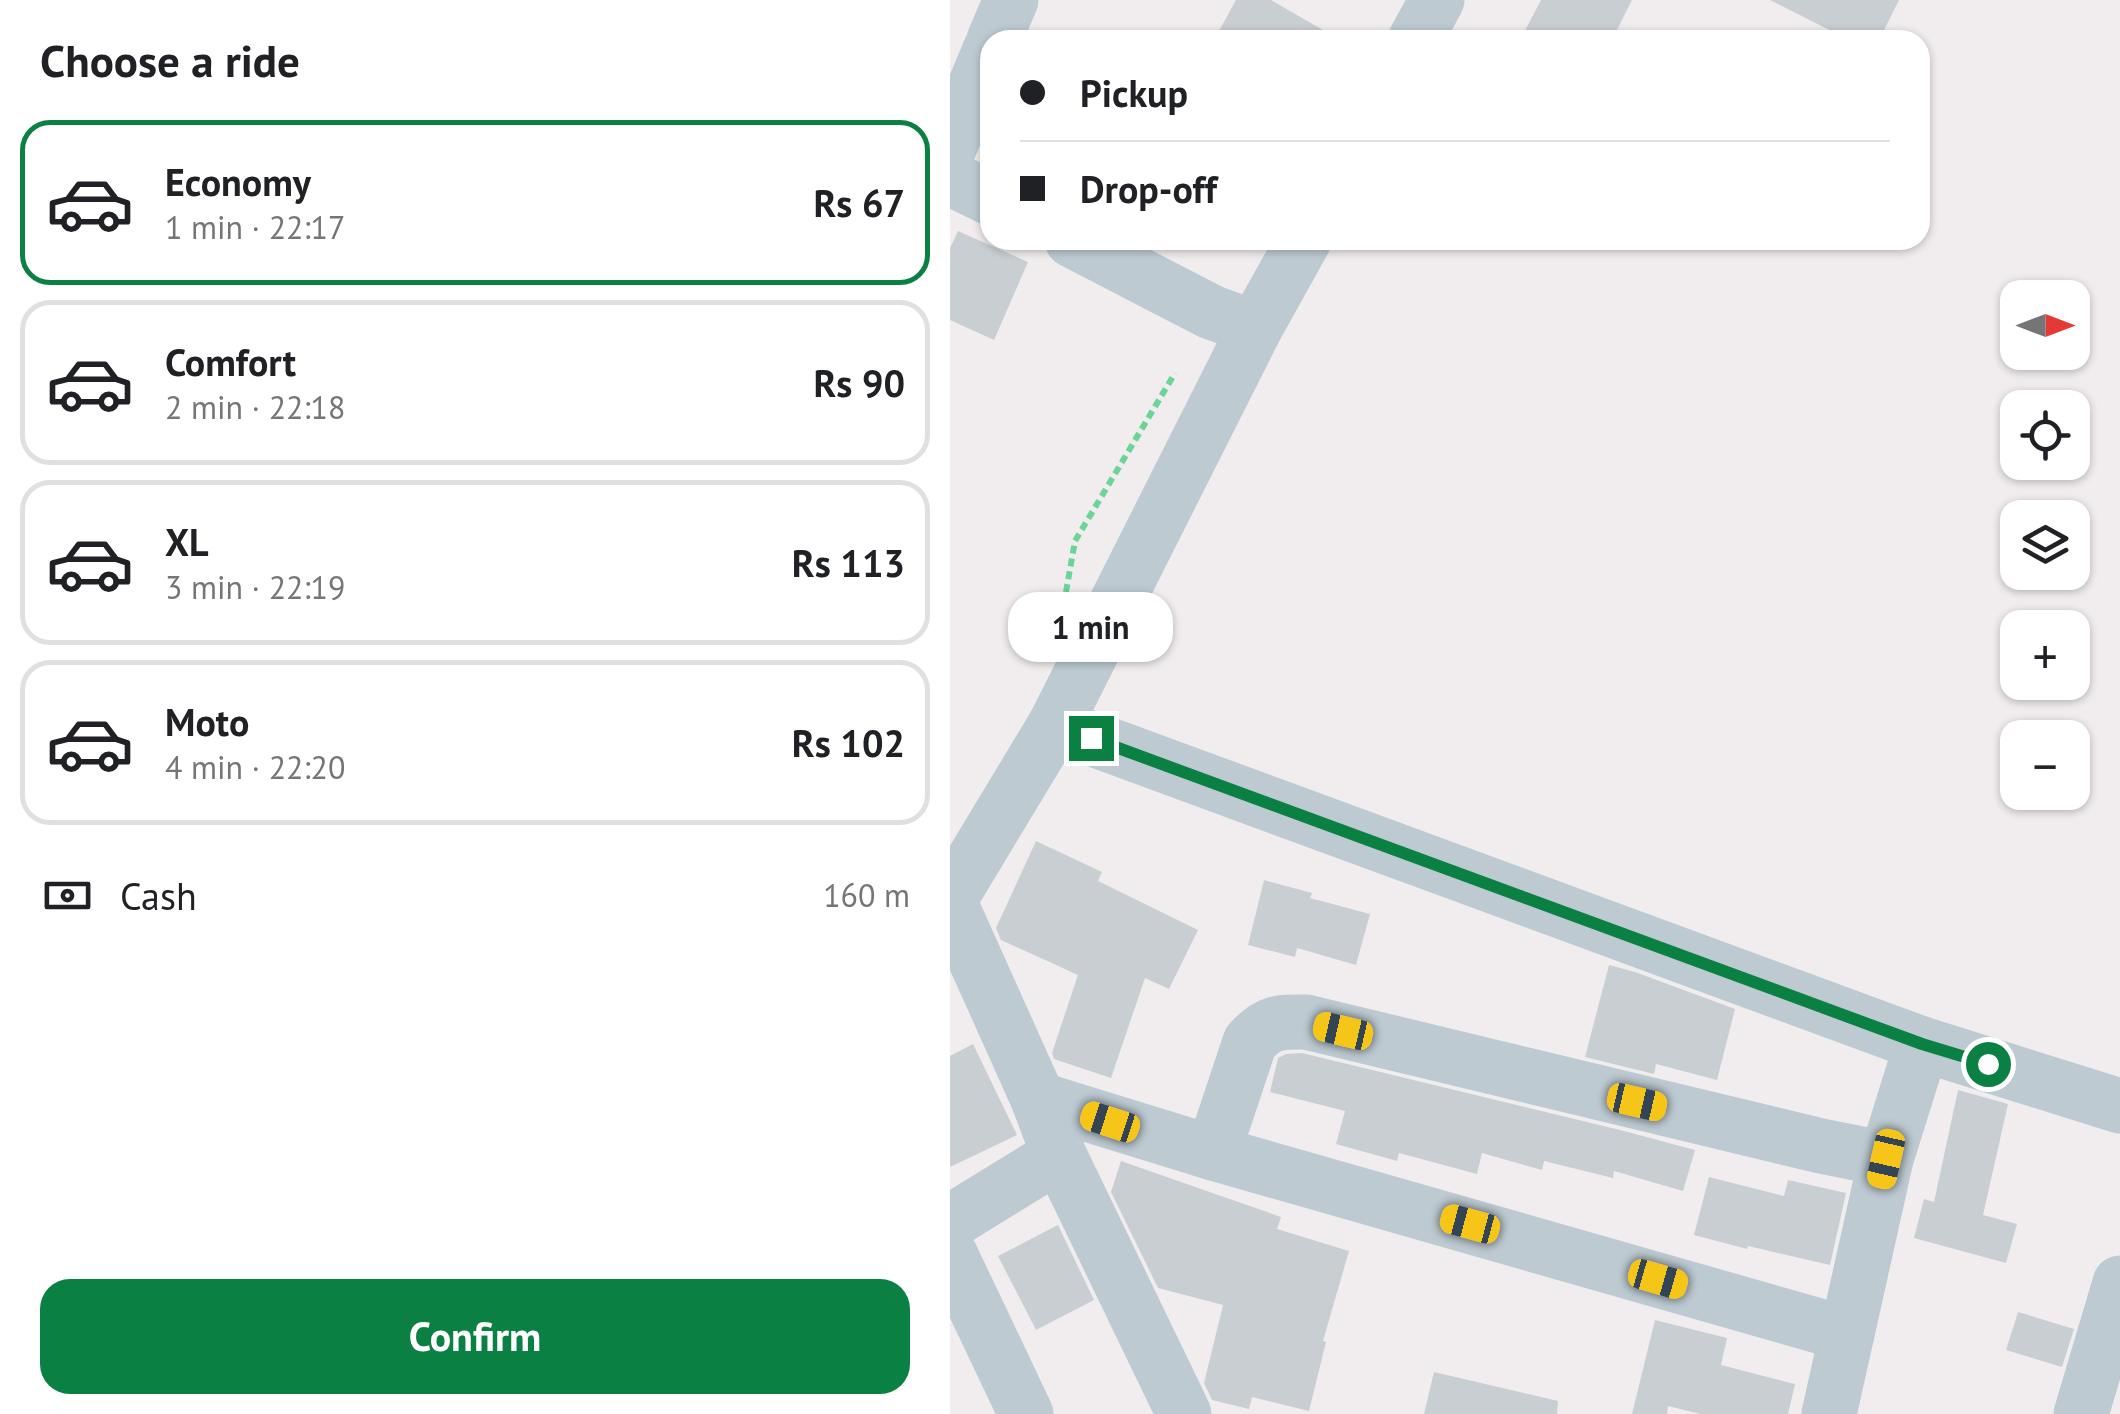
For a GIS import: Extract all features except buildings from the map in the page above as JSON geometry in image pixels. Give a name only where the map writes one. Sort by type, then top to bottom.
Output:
[{"type":"street","points":[[998,30],[1011,0]]},
{"type":"street","points":[[1420,30],[1437,0]]},
{"type":"street","points":[[950,146],[980,74]]},
{"type":"street","points":[[950,178],[980,193]]},
{"type":"street","points":[[1091,250],[1211,312],[1255,328]]},
{"type":"street","points":[[1184,1414],[1060,1155],[950,901],[1055,725],[1255,328],[1298,250]]},
{"type":"street","points":[[1055,725],[1922,1044],[2120,1106]]},
{"type":"street","points":[[1213,1152],[1250,1042],[1275,1022],[1306,1022],[1886,1159]]},
{"type":"street","points":[[1829,1414],[1886,1159],[1922,1044]]},
{"type":"street","points":[[1038,1099],[1847,1334]]},
{"type":"street","points":[[950,1222],[1060,1155]]},
{"type":"street","points":[[950,1254],[1026,1414]]},
{"type":"street","points":[[2081,1414],[2120,1283]]},
{"type":"route","points":[[1091,738],[1922,1044],[1988,1064]]}]
